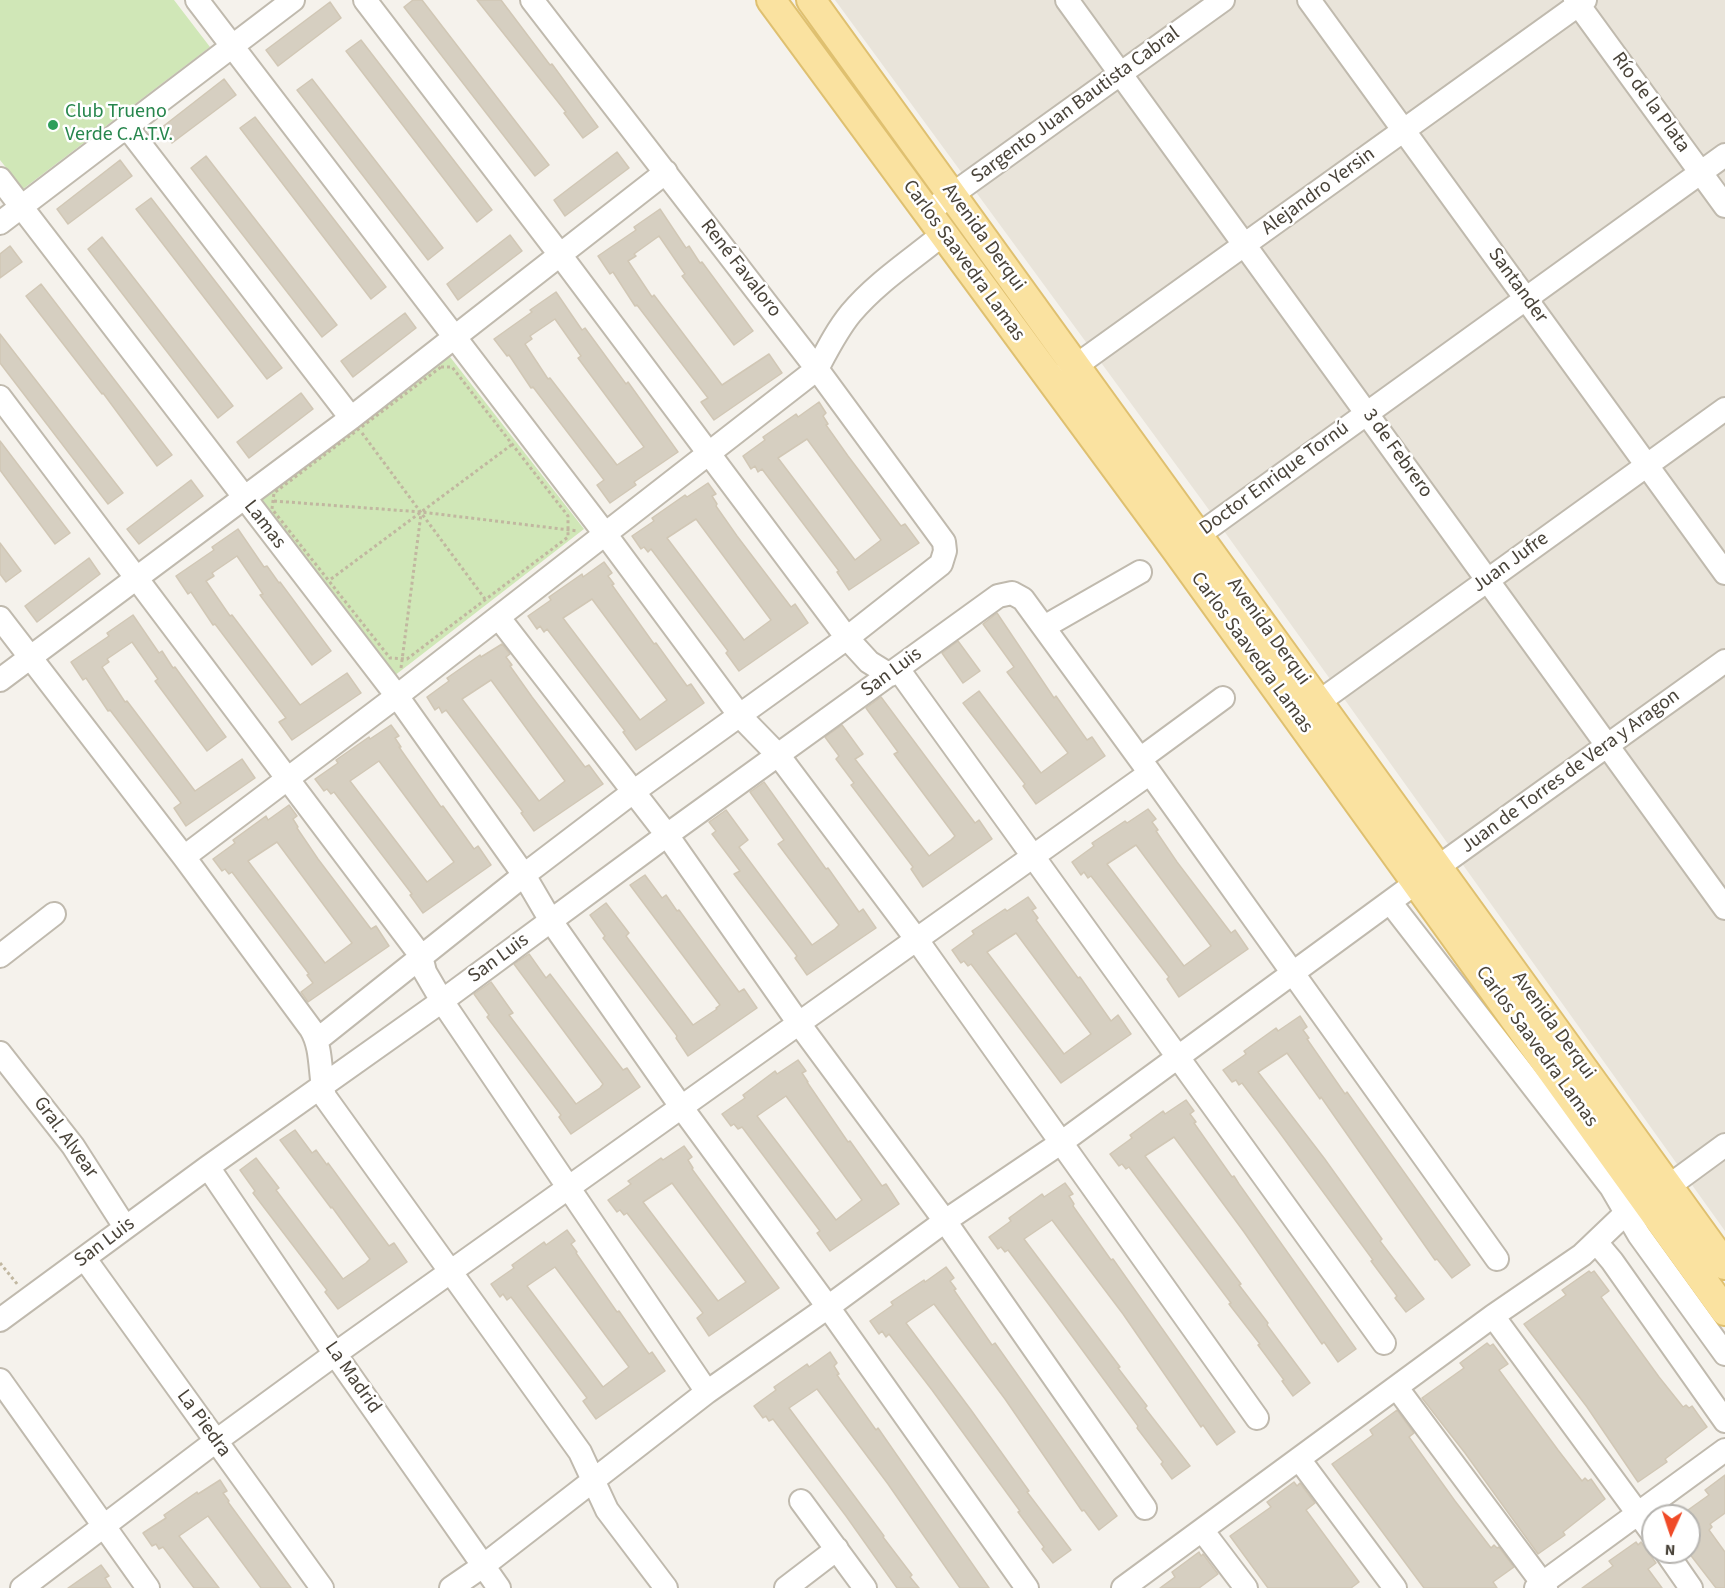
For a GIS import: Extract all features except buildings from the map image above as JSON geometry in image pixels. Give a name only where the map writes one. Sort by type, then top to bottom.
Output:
[{"type":"main road","name":"Avenida Derqui","points":[[813,1],[1076,366],[1187,543],[1428,875],[1669,1186],[1725,1265]]},
{"type":"main road","name":"Carlos Saavedra Lamas","points":[[779,11],[1052,383],[1187,543]]},
{"type":"main road","name":"Carlos Saavedra Lamas","points":[[1428,875],[1725,1311]]},
{"type":"street","points":[[197,0],[454,338],[520,439],[606,535],[740,716],[779,756],[917,940],[1257,1418]]},
{"type":"street","points":[[0,223],[293,0]]},
{"type":"street","points":[[365,0],[561,256],[847,638],[869,662],[894,672],[1034,858],[1384,1343]]},
{"type":"street","name":"René Favaloro","points":[[532,0],[817,369],[944,542],[945,551],[941,564],[847,638]]},
{"type":"street","name":"3 de Febrero","points":[[1067,0],[1725,908]]},
{"type":"street","name":"Sargento Juan Bautista Cabral","points":[[817,369],[851,313],[936,223],[952,195],[1223,0]]},
{"type":"street","name":"Santander","points":[[1309,0],[1725,573]]},
{"type":"street","points":[[779,11],[813,1]]},
{"type":"street","name":"Alejandro Yersin","points":[[1052,383],[1580,2]]},
{"type":"street","name":"Río de la Plata","points":[[1580,2],[1725,206]]},
{"type":"street","points":[[127,127],[355,423]]},
{"type":"street","name":"Doctor Enrique Tornú","points":[[1187,543],[1725,155]]},
{"type":"street","points":[[0,680],[243,499],[355,423],[454,338],[666,172]]},
{"type":"street","name":"Lamas","points":[[0,179],[243,499],[322,586],[524,875],[551,921],[682,1108],[828,1307],[1027,1588]]},
{"type":"street","points":[[184,857],[397,696],[492,609],[606,535],[817,369]]},
{"type":"street","points":[[0,397],[136,580],[289,778],[421,957],[425,972],[442,1001],[707,1392]]},
{"type":"street","name":"Juan Jufre","points":[[1308,710],[1725,410]]},
{"type":"street","points":[[1140,572],[1044,627],[1497,1259]]},
{"type":"street","name":"San Luis","points":[[0,1320],[125,1227],[442,1001],[667,835],[998,597],[1012,593],[1023,599],[1044,627]]},
{"type":"street","points":[[492,609],[667,835],[800,1025],[945,1221],[1145,1508]]},
{"type":"street","points":[[0,618],[184,857],[318,1040],[325,1097],[579,1452],[608,1510],[666,1588]]},
{"type":"street","points":[[318,1040],[524,875],[633,792],[847,638]]},
{"type":"street","name":"Juan de Torres de Vera y Aragon","points":[[451,1588],[483,1566],[707,1392],[945,1221],[1062,1142],[1725,661]]},
{"type":"street","points":[[22,1588],[335,1354],[1034,858],[1145,766],[1222,698]]},
{"type":"street","points":[[1390,902],[1611,1187],[1640,1235],[1725,1354]]},
{"type":"street","points":[[0,956],[54,914]]},
{"type":"street","name":"Gral. Alvear","points":[[0,1053],[73,1146],[125,1227]]},
{"type":"street","points":[[1669,1186],[1725,1145]]},
{"type":"street","name":"La Madrid","points":[[208,1167],[335,1354],[499,1588]]},
{"type":"street","points":[[1123,1588],[1493,1316],[1582,1255],[1626,1213]]},
{"type":"street","points":[[1596,1242],[1612,1261],[1725,1421]]},
{"type":"street","name":"La Piedra","points":[[85,1259],[322,1588]]},
{"type":"street","points":[[1493,1316],[1641,1517]]},
{"type":"street","points":[[0,1380],[148,1588]]},
{"type":"street","points":[[1397,1388],[1542,1587],[1725,1450]]},
{"type":"street","points":[[1299,1459],[1395,1588]]},
{"type":"street","points":[[801,1501],[865,1588]]},
{"type":"street","points":[[1202,1530],[1245,1588]]},
{"type":"street","points":[[786,1588],[837,1549]]},
{"type":"street","points":[[1674,1564],[1691,1588]]},
{"type":"path","points":[[441,367],[453,367],[520,439],[568,516],[568,537],[492,609],[407,659],[390,658],[322,586],[272,509],[274,492],[355,423],[441,367]]},
{"type":"path","points":[[355,423],[492,609]]},
{"type":"path","points":[[322,586],[520,439]]},
{"type":"path","points":[[243,499],[421,512],[606,535]]},
{"type":"path","points":[[397,696],[421,512]]},
{"type":"path","points":[[0,1263],[30,1299]]},
{"type":"shaded area","points":[[835,0],[1725,0],[1725,1231],[1204,503]]},
{"type":"green space","name":"Club Trueno Verde C.A.T.V.","points":[[0,0],[174,0],[210,47],[23,189],[0,160]]},
{"type":"green space","points":[[447,353],[584,529],[394,676],[257,500]]},
{"type":"place","name":"Club Trueno Verde C.A.T.V.","points":[[53,125]]}]
